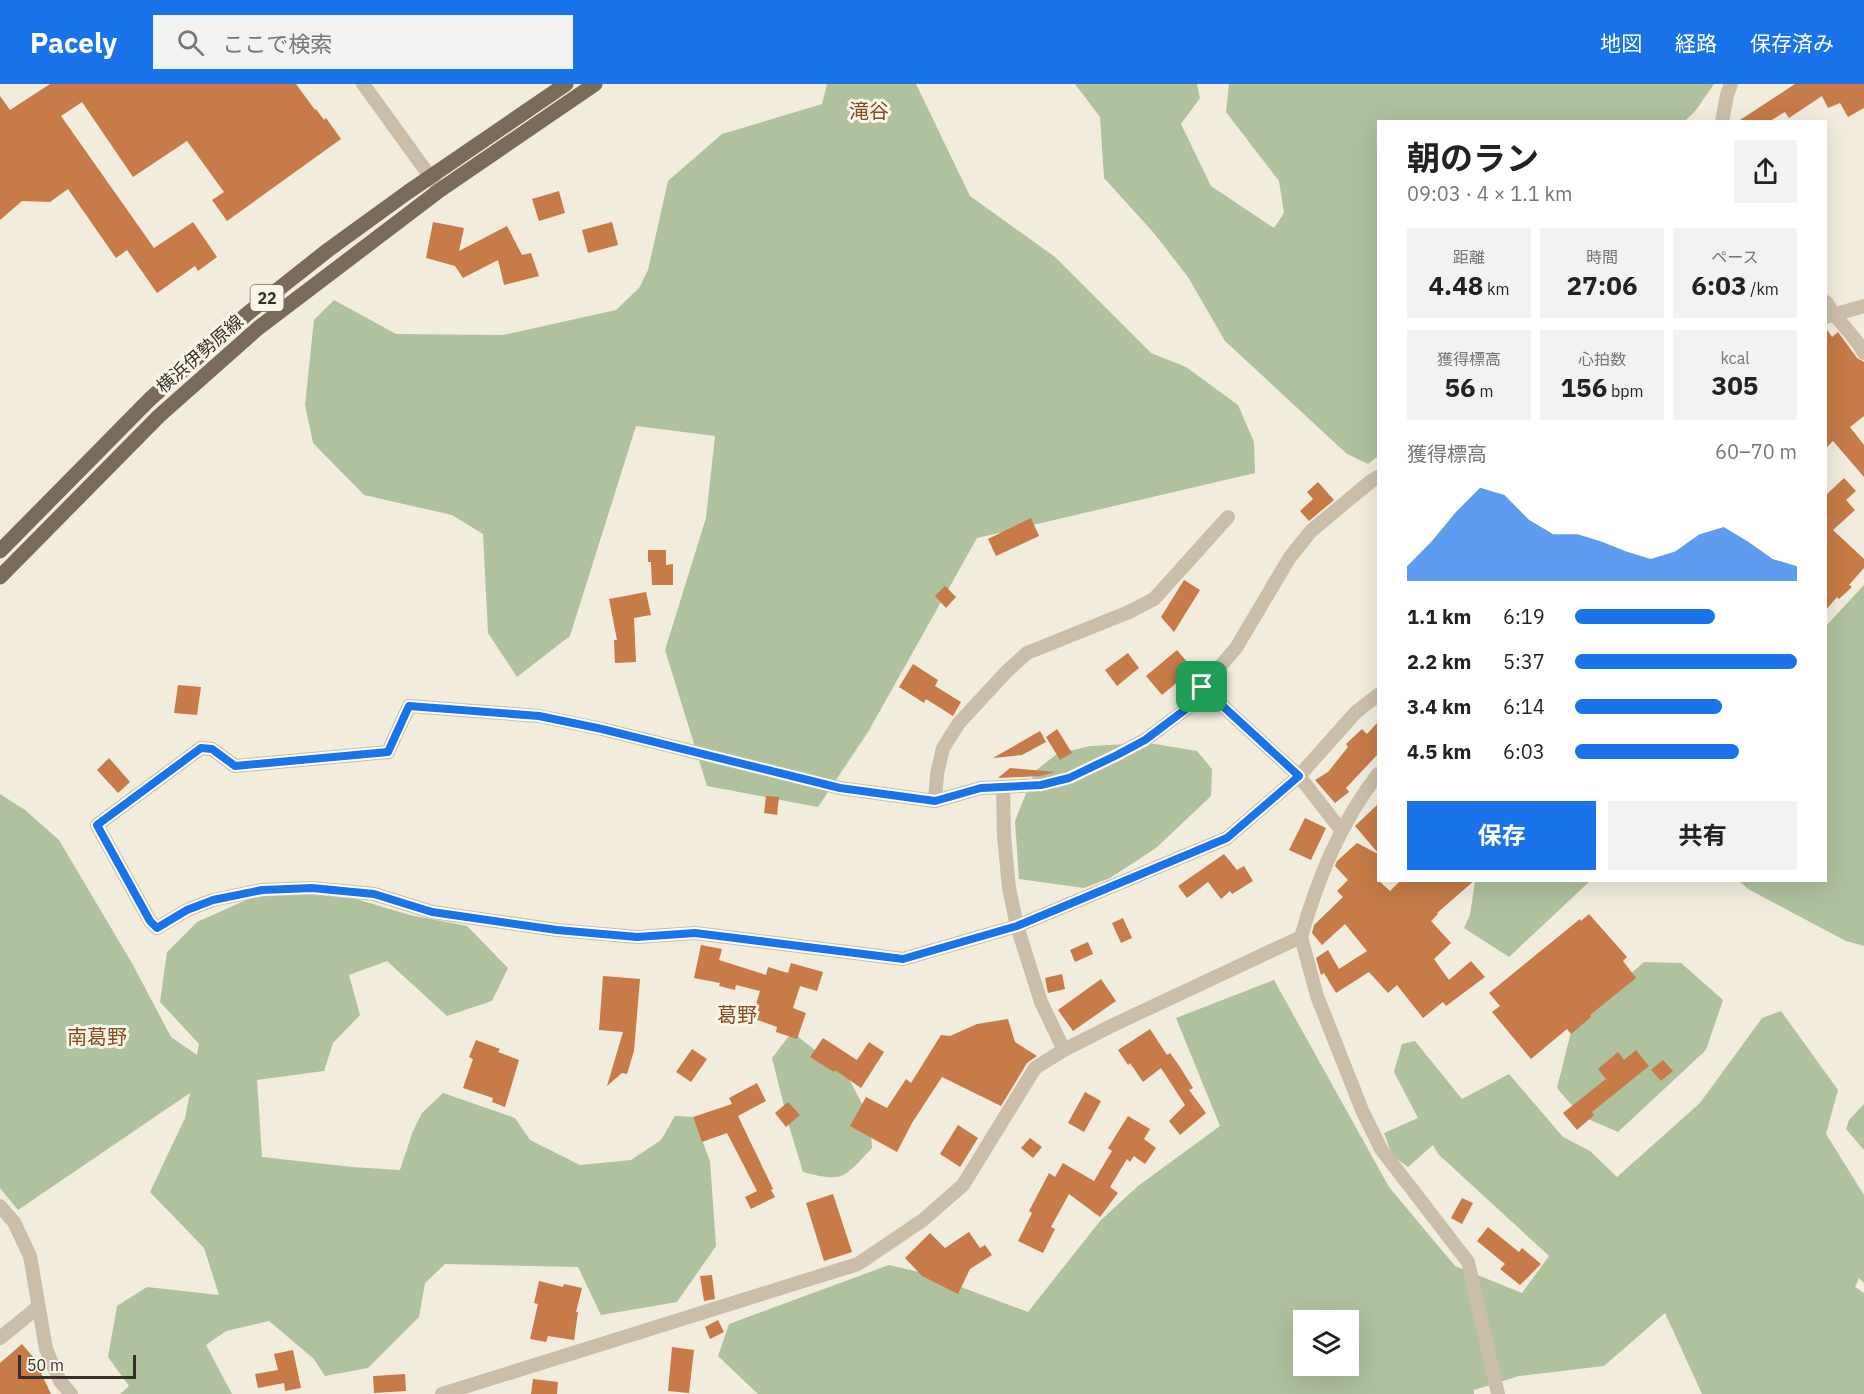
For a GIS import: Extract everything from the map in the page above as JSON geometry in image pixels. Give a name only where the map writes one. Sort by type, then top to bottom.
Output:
[{"type":"main road","name":"横浜伊勢原線","points":[[0,550],[151,398],[247,314],[328,250],[566,84]]},
{"type":"main road","name":"横浜伊勢原線","points":[[0,576],[159,416],[257,329],[440,190],[595,84]]},
{"type":"street","points":[[363,84],[440,190]]},
{"type":"street","points":[[1722,120],[1731,84]]},
{"type":"street","points":[[1829,316],[1864,306]]},
{"type":"street","points":[[1829,316],[1858,342],[1864,353]]},
{"type":"street","points":[[1377,478],[1361,488],[1311,531],[1290,557],[1236,648],[1202,687],[1190,706],[1170,722],[1117,755],[1069,778],[1041,785],[981,788],[935,801],[840,788],[602,729],[539,716],[409,706],[388,752],[235,766],[212,749],[201,748],[97,825],[150,921],[157,928],[187,910],[213,900],[262,890],[312,888],[374,894],[432,912],[557,930],[637,937],[695,933],[903,959],[1017,926],[1227,838],[1299,776],[1356,712],[1377,696]]},
{"type":"street","points":[[935,801],[937,774],[943,748],[959,723],[1007,671],[1027,653],[1118,617],[1154,599],[1228,517]]},
{"type":"street","points":[[1202,687],[1299,776],[1341,830]]},
{"type":"street","points":[[1377,776],[1341,830],[1313,894],[1301,938],[1317,996],[1362,1110],[1381,1149],[1468,1262],[1498,1394]]},
{"type":"street","points":[[1003,787],[1004,836],[1009,888],[1017,926],[1041,1002],[1064,1050]]},
{"type":"street","points":[[442,1394],[858,1264],[923,1220],[963,1185],[1035,1068],[1064,1050],[1301,938]]},
{"type":"street","points":[[0,1206],[14,1222],[30,1256],[46,1349],[60,1381],[71,1394]]},
{"type":"street","points":[[0,1338],[38,1307]]},
{"type":"green space","points":[[827,84],[916,84],[970,196],[1055,257],[1151,353],[1186,367],[1238,405],[1254,442],[1255,473],[977,538],[868,732],[818,807],[707,786],[665,650],[706,518],[715,436],[636,426],[570,636],[517,677],[488,633],[483,534],[452,515],[364,495],[313,443],[305,405],[314,320],[334,300],[396,334],[503,335],[616,310],[639,288],[648,270],[668,181],[722,134],[822,104]]},
{"type":"green space","points":[[1075,84],[1197,84],[1200,98],[1181,124],[1211,186],[1274,228],[1284,213],[1279,181],[1226,112],[1229,84],[1714,84],[1686,120],[1377,120],[1377,457],[1368,464],[1347,454],[1225,341],[1188,277],[1153,232],[1104,178],[1100,117]]},
{"type":"green space","points":[[1864,585],[1864,946],[1846,941],[1748,889],[1740,882],[1827,882],[1827,625]]},
{"type":"green space","points":[[1149,743],[1197,751],[1212,769],[1211,796],[1156,848],[1110,878],[1084,888],[1019,879],[1015,821],[1035,771],[1057,754],[1090,746]]},
{"type":"green space","points":[[0,794],[25,810],[59,840],[133,965],[171,1037],[197,1055],[199,1044],[160,1002],[167,952],[197,922],[271,889],[339,894],[410,915],[467,926],[508,968],[492,1001],[447,1016],[387,961],[349,975],[360,1015],[333,1043],[324,1071],[257,1080],[262,1157],[400,1170],[413,1131],[422,1113],[443,1093],[515,1118],[530,1140],[580,1165],[631,1160],[661,1140],[675,1116],[693,1117],[710,1161],[716,1246],[677,1302],[601,1315],[578,1267],[445,1264],[425,1283],[419,1317],[368,1368],[325,1376],[314,1359],[269,1321],[226,1331],[206,1345],[232,1394],[120,1394],[129,1386],[108,1357],[117,1306],[147,1287],[219,1295],[204,1248],[150,1192],[185,1118],[190,1093],[18,1210],[0,1188]]},
{"type":"green space","points":[[1475,882],[1589,882],[1509,957],[1464,928],[1470,915]]},
{"type":"green space","points":[[1644,962],[1681,963],[1723,1000],[1706,1050],[1618,1132],[1581,1116],[1557,1088],[1573,1024]]},
{"type":"green space","points":[[1274,980],[1389,1187],[1455,1266],[1522,1293],[1549,1256],[1438,1154],[1433,1145],[1408,1167],[1392,1155],[1384,1133],[1418,1118],[1394,1072],[1402,1044],[1415,1041],[1462,1099],[1509,1074],[1563,1137],[1590,1151],[1617,1177],[1700,1103],[1762,1018],[1781,1011],[1838,1090],[1826,1134],[1864,1195],[1864,1283],[1859,1278],[1855,1287],[1864,1293],[1864,1394],[1702,1394],[1665,1313],[1604,1366],[1519,1376],[1474,1390],[1474,1394],[758,1394],[718,1356],[729,1324],[889,1265],[923,1273],[1028,1312],[1100,1221],[1138,1186],[1220,1126],[1176,1018]]},
{"type":"green space","points":[[792,1032],[847,1075],[870,1119],[872,1148],[848,1172],[836,1177],[803,1172],[789,1126],[772,1058]]},
{"type":"green space","points":[[1864,1104],[1864,1150],[1846,1129],[1849,1120]]},
{"type":"building","points":[[50,84],[296,84],[341,139],[227,221],[212,200],[224,192],[187,141],[133,177],[82,102],[61,116],[154,248],[193,222],[217,257],[198,271],[195,266],[157,293],[127,250],[116,258],[68,189],[50,202],[22,201],[0,220],[0,96],[10,110]]},
{"type":"building","points":[[1795,84],[1864,84],[1864,108],[1848,117],[1840,103],[1828,108],[1822,96],[1789,118],[1785,112],[1771,120],[1740,120]]},
{"type":"building","points":[[559,191],[565,213],[539,221],[532,199]]},
{"type":"building","points":[[433,222],[464,228],[459,251],[507,226],[522,255],[531,253],[539,276],[504,285],[498,260],[463,278],[455,266],[426,258]]},
{"type":"building","points":[[612,222],[618,245],[588,253],[582,230]]},
{"type":"building","points":[[1827,330],[1832,337],[1838,332],[1857,358],[1864,362],[1864,416],[1850,427],[1864,445],[1864,477],[1833,441],[1827,447]]},
{"type":"building","points":[[1844,478],[1856,491],[1846,500],[1855,510],[1833,530],[1864,559],[1864,568],[1849,585],[1852,587],[1839,599],[1837,597],[1827,609],[1827,494]]},
{"type":"building","points":[[1318,482],[1334,500],[1309,521],[1300,511],[1313,499],[1307,492]]},
{"type":"building","points":[[1031,518],[1039,536],[996,556],[988,539]]},
{"type":"building","points":[[648,550],[666,550],[666,565],[673,564],[673,585],[652,585]]},
{"type":"building","points":[[1184,580],[1200,590],[1174,632],[1161,617]]},
{"type":"building","points":[[945,586],[956,597],[946,608],[935,596]]},
{"type":"building","points":[[646,592],[651,615],[634,618],[636,662],[615,663],[614,640],[617,640],[609,599]]},
{"type":"building","points":[[1177,650],[1193,669],[1162,695],[1146,676]]},
{"type":"building","points":[[1128,653],[1139,668],[1117,686],[1105,670]]},
{"type":"building","points":[[913,664],[938,680],[935,686],[961,702],[953,716],[926,699],[924,703],[899,687]]},
{"type":"building","points":[[178,685],[201,687],[197,715],[174,713]]},
{"type":"building","points":[[1377,723],[1377,755],[1346,788],[1349,792],[1335,803],[1315,780],[1328,772],[1348,747],[1346,744],[1362,729],[1367,734]]},
{"type":"building","points":[[1057,729],[1072,753],[1060,760],[1046,737]]},
{"type":"building","points":[[1040,731],[1046,742],[1022,755],[993,758]]},
{"type":"building","points":[[109,758],[130,782],[118,793],[97,770]]},
{"type":"building","points":[[1010,768],[1055,772],[1040,776],[998,778]]},
{"type":"building","points":[[766,796],[779,797],[777,815],[764,813]]},
{"type":"building","points":[[1377,805],[1377,852],[1355,826]]},
{"type":"building","points":[[1305,818],[1326,828],[1311,860],[1289,850]]},
{"type":"building","points":[[1357,843],[1377,853],[1377,882],[1380,882],[1390,891],[1399,882],[1473,882],[1431,921],[1451,943],[1434,959],[1449,980],[1471,961],[1485,977],[1446,1006],[1443,1002],[1423,1018],[1397,985],[1388,993],[1369,972],[1336,993],[1324,973],[1321,975],[1316,958],[1328,950],[1339,969],[1367,951],[1345,924],[1322,945],[1312,933],[1314,925],[1343,897],[1337,891],[1348,880],[1335,866],[1337,861]]},
{"type":"building","points":[[1224,854],[1237,870],[1244,866],[1253,881],[1232,894],[1230,891],[1221,899],[1208,882],[1187,898],[1178,886]]},
{"type":"building","points":[[1589,914],[1627,957],[1623,961],[1636,978],[1590,1015],[1591,1017],[1571,1034],[1567,1029],[1531,1059],[1492,1012],[1500,1006],[1489,993]]},
{"type":"building","points":[[1123,918],[1132,938],[1121,943],[1112,923]]},
{"type":"building","points":[[1088,942],[1093,954],[1075,962],[1070,950]]},
{"type":"building","points":[[701,945],[722,949],[719,960],[766,975],[768,967],[788,973],[791,963],[823,972],[817,991],[800,986],[793,1008],[806,1013],[797,1039],[776,1032],[777,1027],[752,1018],[760,991],[736,985],[735,990],[719,986],[720,983],[694,978]]},
{"type":"building","points":[[1062,974],[1065,989],[1048,993],[1045,978]]},
{"type":"building","points":[[603,976],[640,979],[634,1051],[627,1074],[622,1073],[607,1086],[623,1032],[599,1030]]},
{"type":"building","points":[[1101,979],[1116,1001],[1073,1031],[1058,1010]]},
{"type":"building","points":[[1008,1019],[1015,1042],[1037,1056],[1027,1063],[1001,1106],[942,1077],[912,1123],[897,1152],[850,1126],[866,1097],[887,1108],[906,1079],[911,1083],[941,1035],[950,1036],[977,1024]]},
{"type":"building","points":[[1150,1029],[1167,1055],[1170,1053],[1180,1067],[1193,1088],[1189,1090],[1206,1113],[1180,1135],[1169,1121],[1185,1105],[1161,1068],[1143,1082],[1118,1050]]},
{"type":"building","points":[[823,1038],[857,1060],[869,1042],[884,1052],[861,1088],[835,1070],[834,1072],[810,1057]]},
{"type":"building","points":[[476,1040],[500,1049],[498,1052],[519,1060],[505,1107],[492,1102],[493,1098],[463,1088],[473,1059],[469,1057]]},
{"type":"building","points":[[692,1049],[707,1059],[691,1082],[676,1072]]},
{"type":"building","points":[[1636,1050],[1649,1066],[1592,1112],[1594,1115],[1577,1130],[1563,1113],[1606,1079],[1598,1069],[1618,1052],[1624,1060]]},
{"type":"building","points":[[1663,1060],[1673,1071],[1661,1081],[1651,1070]]},
{"type":"building","points":[[757,1083],[766,1101],[738,1116],[775,1197],[751,1209],[745,1197],[757,1191],[727,1133],[702,1142],[693,1117],[732,1104],[729,1098]]},
{"type":"building","points":[[1085,1092],[1101,1101],[1084,1132],[1068,1123]]},
{"type":"building","points":[[788,1102],[800,1115],[786,1127],[775,1113]]},
{"type":"building","points":[[1128,1116],[1150,1129],[1144,1139],[1156,1148],[1145,1164],[1134,1156],[1130,1162],[1127,1159],[1110,1187],[1118,1193],[1100,1217],[1069,1194],[1051,1227],[1055,1229],[1043,1253],[1018,1241],[1032,1213],[1029,1211],[1049,1173],[1055,1177],[1063,1163],[1094,1181],[1112,1151],[1108,1148]]},
{"type":"building","points":[[958,1125],[978,1138],[960,1167],[940,1154]]},
{"type":"building","points":[[1030,1138],[1042,1147],[1033,1158],[1021,1148]]},
{"type":"building","points":[[833,1194],[852,1252],[824,1261],[806,1203]]},
{"type":"building","points":[[1462,1198],[1473,1203],[1462,1224],[1451,1218]]},
{"type":"building","points":[[1488,1227],[1519,1252],[1522,1248],[1541,1264],[1520,1285],[1500,1269],[1505,1264],[1477,1241]]},
{"type":"building","points":[[969,1232],[980,1248],[985,1245],[992,1255],[970,1269],[958,1294],[922,1276],[905,1258],[930,1233],[945,1248]]},
{"type":"building","points":[[712,1275],[715,1299],[704,1301],[700,1276]]},
{"type":"building","points":[[539,1281],[563,1287],[564,1284],[582,1288],[576,1312],[578,1312],[574,1340],[548,1336],[546,1342],[530,1339],[538,1304],[534,1303]]},
{"type":"building","points":[[718,1320],[724,1332],[710,1339],[705,1327]]},
{"type":"building","points":[[22,1344],[34,1358],[51,1394],[0,1394],[0,1363]]},
{"type":"building","points":[[672,1347],[694,1350],[689,1393],[668,1391]]},
{"type":"building","points":[[293,1350],[301,1388],[285,1391],[284,1383],[258,1388],[255,1374],[278,1370],[274,1354]]},
{"type":"building","points":[[405,1374],[406,1391],[374,1393],[373,1376]]},
{"type":"building","points":[[533,1379],[558,1382],[557,1394],[531,1394]]},
{"type":"district","name":"滝谷","points":[[869,111]]},
{"type":"district","name":"葛野","points":[[737,1015]]},
{"type":"district","name":"南葛野","points":[[97,1037]]},
{"type":"route","points":[[1202,687],[1299,776],[1227,838],[1017,926],[903,959],[695,933],[637,937],[557,930],[432,912],[374,894],[312,888],[262,890],[213,900],[187,910],[157,928],[150,921],[97,825],[201,748],[212,749],[235,766],[388,752],[409,706],[539,716],[602,729],[840,788],[935,801],[981,788],[1041,785],[1069,778],[1145,740],[1190,706],[1202,687]]}]
